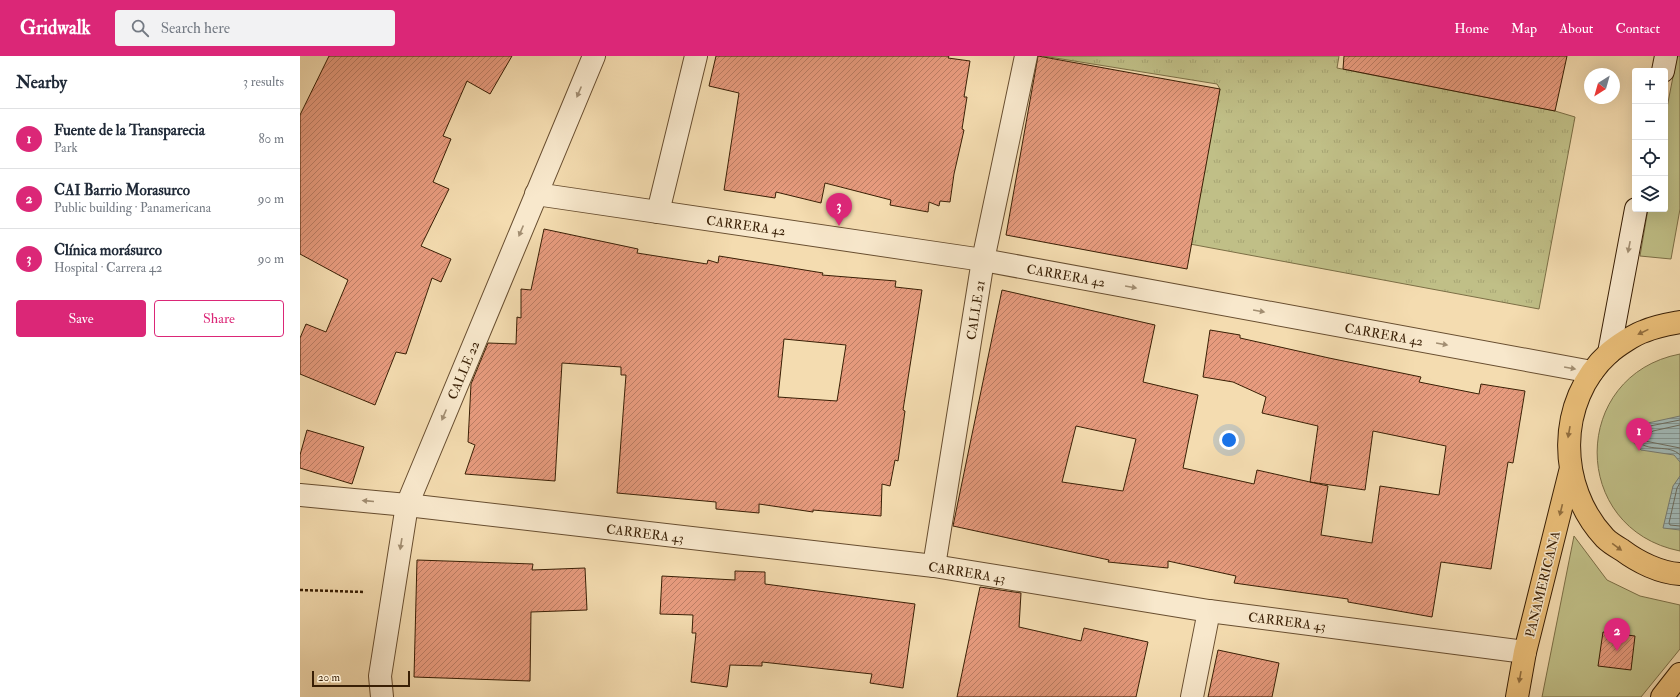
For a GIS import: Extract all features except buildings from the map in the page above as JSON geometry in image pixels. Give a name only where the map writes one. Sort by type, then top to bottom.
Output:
[{"type":"main road","points":[[1680,322],[1644,331],[1610,353],[1592,372],[1575,403],[1568,437],[1570,472],[1583,508],[1605,538],[1636,560],[1671,574],[1680,574]]},
{"type":"main road","name":"PANAMERICANA","points":[[1517,697],[1525,652],[1570,472]]},
{"type":"main road","points":[[1662,697],[1680,674]]},
{"type":"street","name":"CALLE 22","points":[[382,697],[380,676],[407,505],[594,56]]},
{"type":"street","points":[[658,212],[696,56]]},
{"type":"street","name":"CALLE 21","points":[[934,566],[983,260],[1026,56]]},
{"type":"street","points":[[1664,68],[1666,56]]},
{"type":"street","name":"CARRERA 42","points":[[536,194],[983,260],[1592,372]]},
{"type":"street","points":[[1610,353],[1635,212]]},
{"type":"street","name":"CARRERA 43","points":[[300,495],[407,505],[934,566],[1209,611],[1525,652]]},
{"type":"street","points":[[1192,697],[1209,611]]},
{"type":"path","points":[[300,590],[393,592]]},
{"type":"green space","points":[[1043,56],[1339,56],[1337,68],[1555,111],[1575,117],[1539,309],[1190,244],[1220,89],[1217,84]]},
{"type":"green space","points":[[1677,56],[1680,56],[1680,209],[1671,259],[1640,256],[1647,212],[1668,212],[1668,102]]},
{"type":"green space","points":[[1680,354],[1680,551],[1644,537],[1618,514],[1602,485],[1597,452],[1602,420],[1618,391],[1644,368]]},
{"type":"green space","points":[[1574,536],[1607,580],[1640,596],[1680,605],[1680,649],[1641,697],[1542,697]]},
{"type":"water","points":[[1680,416],[1680,462],[1674,455],[1641,450],[1630,439],[1648,423]]},
{"type":"water","points":[[1680,476],[1680,530],[1663,528],[1673,486]]},
{"type":"place","name":"Clínica morásurco","points":[[839,226]]},
{"type":"place","name":"Fuente de la Transparecia","points":[[1639,451]]},
{"type":"place","name":"CAI Barrio Morasurco","points":[[1617,651]]}]
